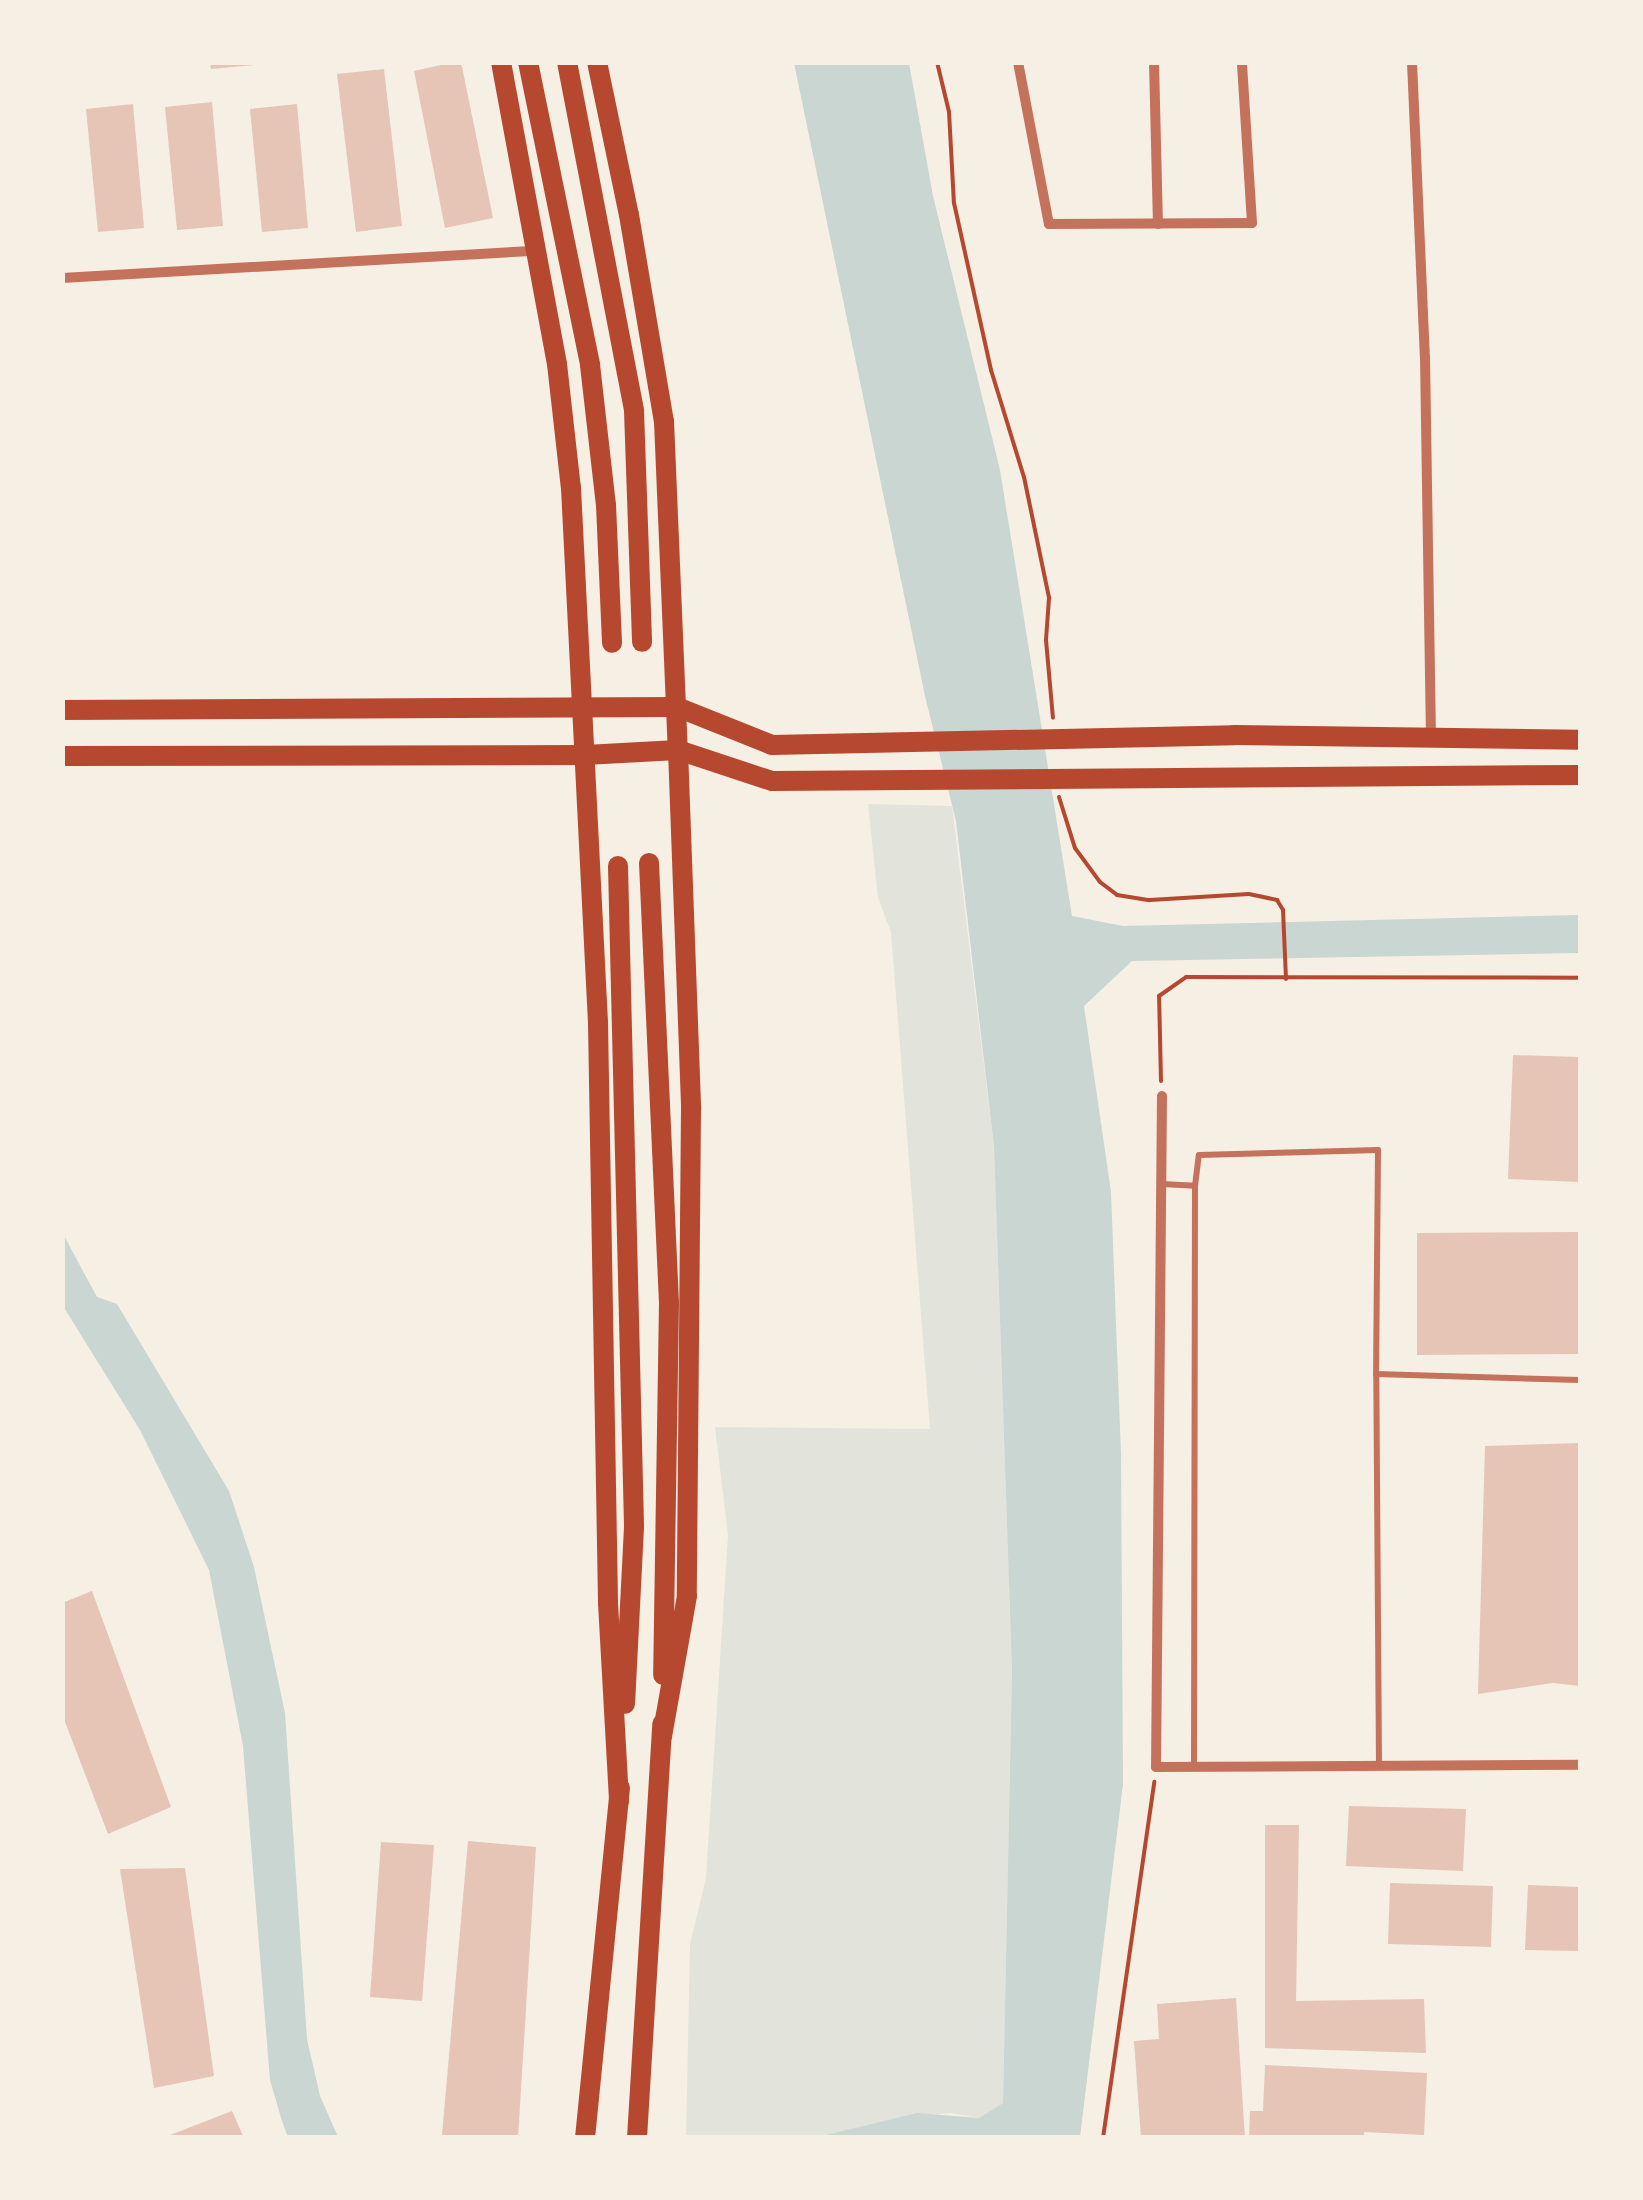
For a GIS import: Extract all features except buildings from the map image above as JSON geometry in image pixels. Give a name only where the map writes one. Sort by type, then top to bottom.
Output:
[{"type":"main road","points":[[501,62],[556,364],[572,488],[598,1023],[608,1603],[619,1801]]},
{"type":"main road","points":[[528,62],[590,365],[606,505],[612,643]]},
{"type":"main road","points":[[567,62],[634,411],[642,642]]},
{"type":"main road","points":[[597,62],[664,421],[678,750],[691,1109],[687,1596],[662,1738]]},
{"type":"main road","points":[[62,710],[676,707],[772,745],[1234,735],[1580,740]]},
{"type":"main road","points":[[62,756],[585,756],[678,750],[772,781],[1580,775]]},
{"type":"main road","points":[[638,2138],[662,1738],[669,1303],[650,863]]},
{"type":"main road","points":[[586,2138],[619,1801],[634,1527],[618,866]]},
{"type":"street","points":[[1018,62],[1048,224],[1252,223],[1242,62]]},
{"type":"street","points":[[1154,62],[1158,224]]},
{"type":"street","points":[[1412,62],[1425,358],[1431,738]]},
{"type":"street","points":[[62,278],[535,251]]},
{"type":"street","points":[[1162,1096],[1156,1767],[1580,1765]]},
{"type":"lane","points":[[1194,1767],[1195,1186],[1199,1154],[1378,1150],[1379,1766]]},
{"type":"lane","points":[[1162,1184],[1195,1186]]},
{"type":"lane","points":[[1376,1374],[1580,1380]]},
{"type":"path","points":[[937,62],[949,112],[958,221],[1046,579],[1054,731]]},
{"type":"path","points":[[1058,785],[1075,848],[1100,882],[1117,895],[1150,900],[1264,895],[1277,900],[1283,910],[1286,979]]},
{"type":"path","points":[[1162,1096],[1160,996],[1186,977],[1580,978]]},
{"type":"path","points":[[1102,2138],[1156,1767]]},
{"type":"shaded area","points":[[794,63],[909,63],[933,196],[1000,470],[1072,916],[1123,926],[1580,915],[1580,953],[1132,961],[1084,1006],[1111,1192],[1121,1454],[1123,1784],[1080,2137],[817,2137],[917,2113],[979,2118],[1003,2103],[1012,1671],[994,1146],[956,821],[925,696]]},
{"type":"shaded area","points":[[868,804],[952,806],[994,1146],[1012,1671],[1003,2103],[979,2118],[950,2113],[892,2119],[817,2137],[686,2138],[690,1944],[706,1878],[728,1535],[715,1427],[930,1429],[891,932],[878,898]]},
{"type":"shaded area","points":[[62,1232],[97,1297],[117,1304],[229,1491],[254,1567],[285,1713],[307,2039],[320,2096],[338,2137],[288,2137],[282,2121],[270,2080],[243,1746],[209,1570],[140,1430],[63,1306]]}]
